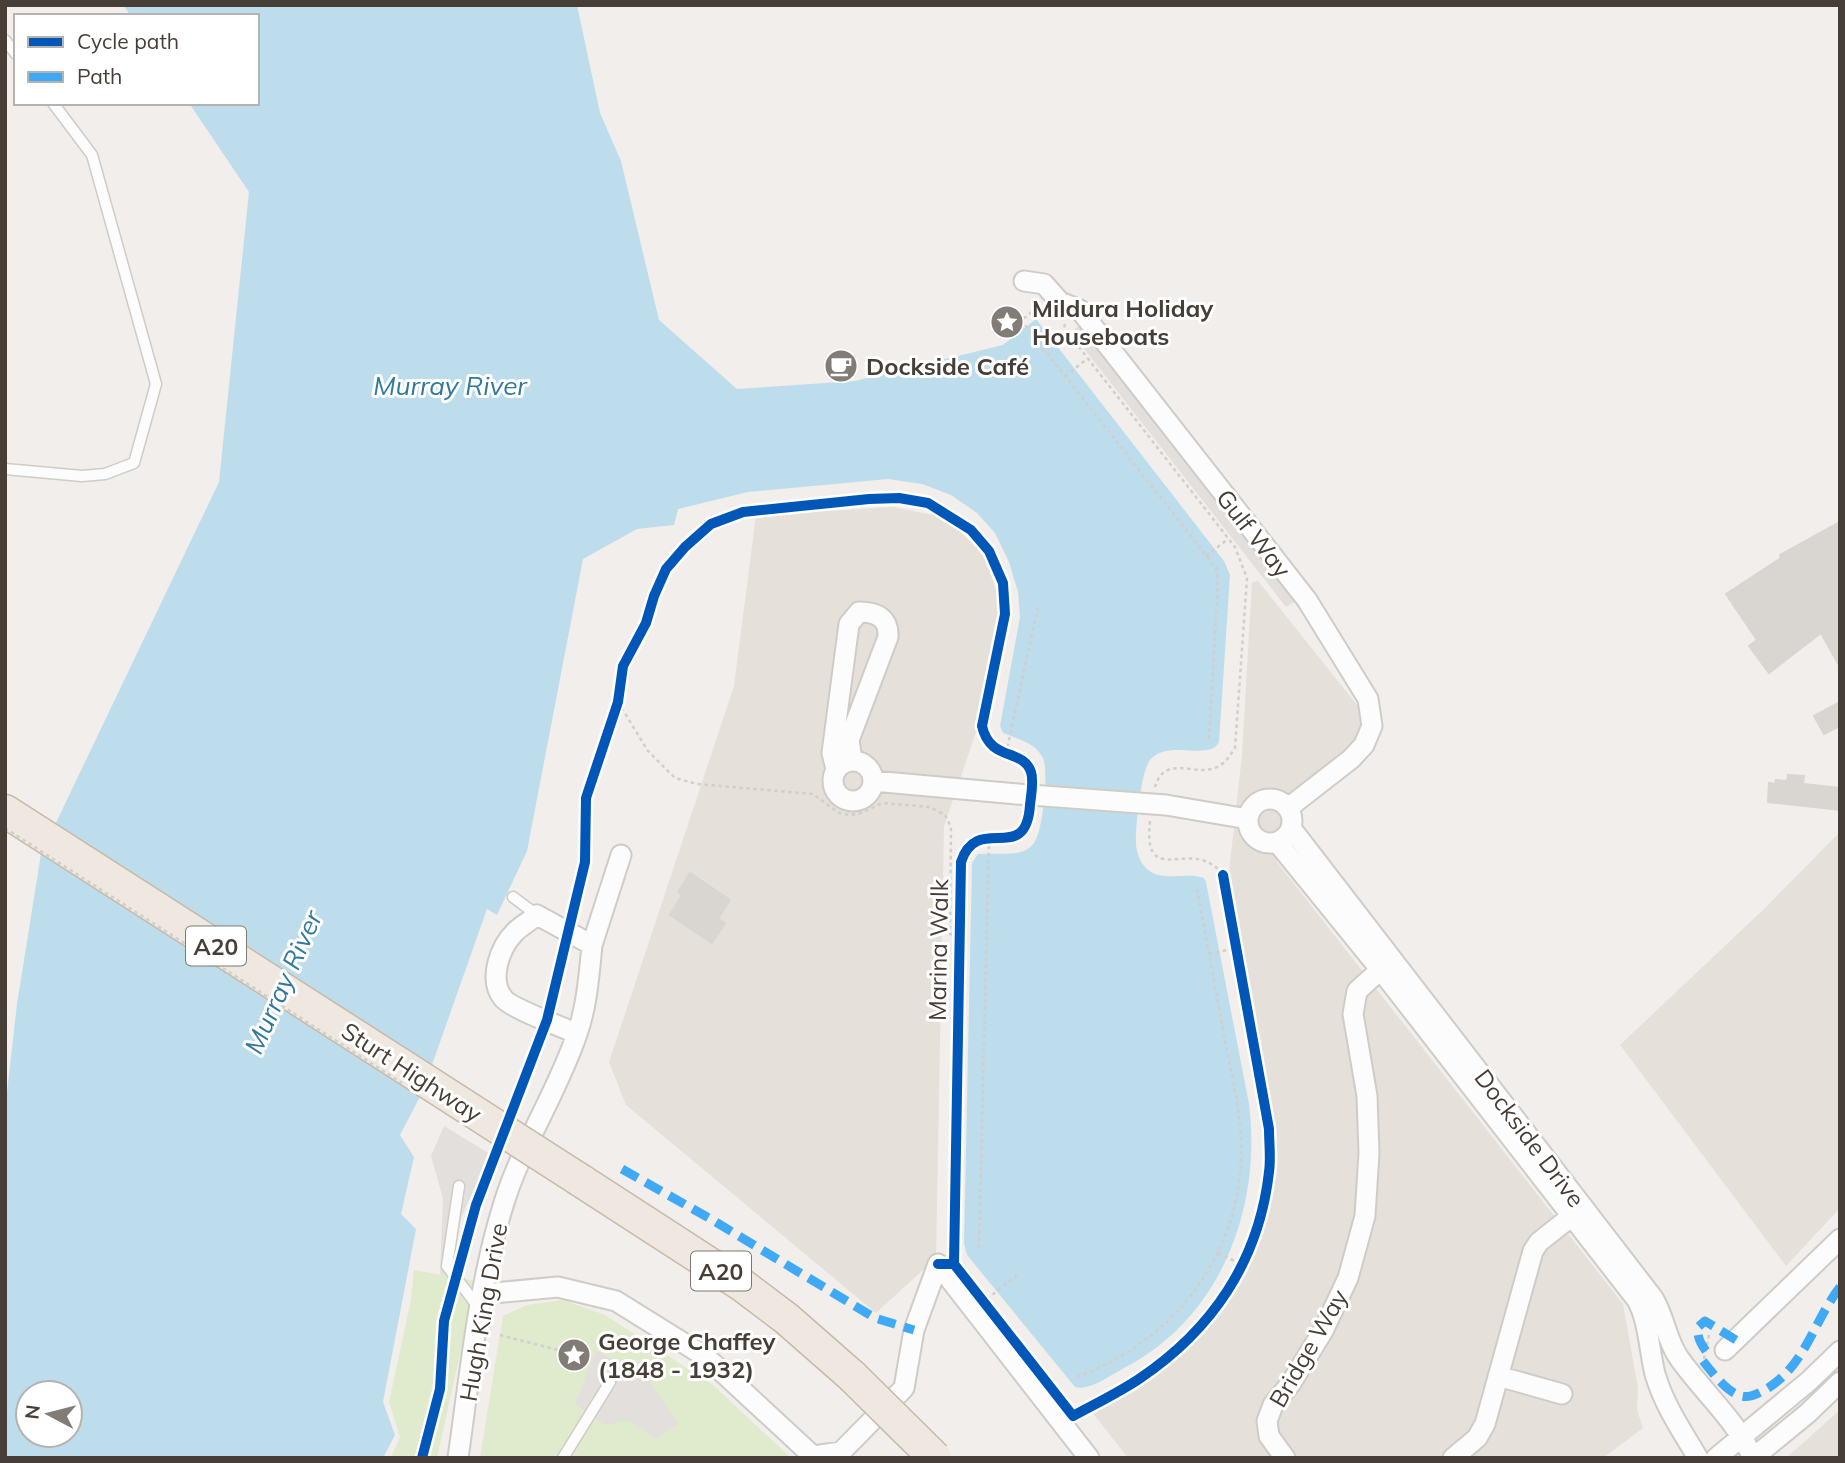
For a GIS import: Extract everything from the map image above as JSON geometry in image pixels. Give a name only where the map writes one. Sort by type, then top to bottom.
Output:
[{"type":"highway","name":"Sturt Highway","points":[[5,811],[742,1285],[787,1319],[852,1376],[935,1458]]},
{"type":"street","name":"Gulf Way","points":[[1024,281],[1044,284],[1060,302],[1080,310],[1088,319],[1307,600],[1368,699],[1372,726],[1364,745],[1351,759],[1288,808]]},
{"type":"street","points":[[844,765],[832,753],[849,624],[859,612],[870,612],[882,617],[888,627],[887,637],[849,740],[844,765],[832,779],[834,790],[841,798],[852,802],[862,800],[870,792],[873,781],[871,771],[862,763],[844,765]]},
{"type":"street","points":[[873,781],[1157,803],[1248,819]]},
{"type":"street","points":[[1275,800],[1288,808],[1291,828],[1283,839],[1263,842],[1256,839],[1248,819],[1250,812],[1261,802],[1275,800]]},
{"type":"street","name":"Dockside Drive","points":[[1291,828],[1386,964],[1577,1211],[1653,1298],[1678,1356],[1717,1408],[1743,1435],[1753,1458]]},
{"type":"street","name":"Dockside Drive","points":[[1277,842],[1386,964]]},
{"type":"street","name":"Hugh King Drive","points":[[458,1458],[481,1301],[502,1206],[577,1034],[587,996],[592,945],[621,855]]},
{"type":"street","points":[[577,1034],[533,1013],[517,1009],[503,998],[495,980],[498,963],[514,933],[537,915],[592,945]]},
{"type":"street","name":"Bridge Way","points":[[1285,1458],[1269,1436],[1267,1421],[1273,1405],[1291,1383],[1328,1320],[1348,1278],[1365,1216],[1369,1153],[1367,1096],[1353,1014],[1357,991],[1386,964]]},
{"type":"street","points":[[1453,1458],[1474,1441],[1482,1430],[1532,1251],[1577,1211]]},
{"type":"street","name":"Dockside Drive","points":[[1577,1211],[1639,1305],[1659,1385],[1674,1418],[1698,1458]]},
{"type":"street","points":[[1725,1350],[1840,1239]]},
{"type":"street","points":[[481,1301],[558,1287],[616,1301],[706,1357],[814,1457],[841,1452],[904,1388],[914,1330],[939,1264],[1089,1458]]},
{"type":"street","points":[[1716,1458],[1809,1381],[1840,1351]]},
{"type":"street","points":[[1499,1376],[1562,1394]]},
{"type":"street","points":[[1753,1458],[1808,1413],[1840,1382]]},
{"type":"lane","points":[[5,469],[82,476],[105,474],[134,463],[156,384],[92,155],[54,105]]},
{"type":"lane","points":[[513,897],[537,915]]},
{"type":"lane","points":[[459,1186],[447,1266],[481,1301]]},
{"type":"lane","points":[[563,1458],[610,1382]]},
{"type":"path","points":[[1002,336],[1040,304],[1036,298]]},
{"type":"path","points":[[1073,307],[1064,328],[1235,547],[1247,578],[1235,748],[1227,761],[1213,769],[1172,768],[1158,777],[1157,803],[1148,840],[1150,848],[1158,856],[1168,860],[1195,859],[1211,863],[1223,875],[1226,888]]},
{"type":"path","points":[[1021,320],[1216,568],[1218,580],[1209,742]]},
{"type":"path","points":[[1065,376],[1088,358]]},
{"type":"path","points":[[1206,556],[1228,539]]},
{"type":"path","points":[[992,748],[1011,756],[1038,606]]},
{"type":"path","points":[[613,715],[619,690]]},
{"type":"path","points":[[618,702],[648,751],[675,778],[697,784],[813,794],[839,813],[850,815],[883,803],[939,810],[951,827],[950,934],[960,934]]},
{"type":"path","points":[[5,828],[408,1086]]},
{"type":"path","points":[[979,1248],[989,839]]},
{"type":"path","points":[[1077,1377],[1122,1357],[1163,1327],[1200,1284],[1218,1253],[1236,1202],[1241,1141],[1236,1098],[1196,885]]},
{"type":"path","points":[[1234,936],[1239,961]]},
{"type":"path","points":[[1209,954],[1236,948]]},
{"type":"path","points":[[1237,1276],[1249,1249]]},
{"type":"path","points":[[1218,1253],[1243,1265]]},
{"type":"path","points":[[984,1301],[1017,1275]]},
{"type":"path","points":[[977,1292],[992,1312]]},
{"type":"path","points":[[500,1335],[558,1350]]},
{"type":"shaded area","points":[[1088,319],[1303,596],[1286,607],[1071,332]]},
{"type":"shaded area","points":[[893,507],[933,515],[948,521],[984,554],[1000,603],[976,732],[944,826],[936,1258],[876,1313],[626,1105],[609,1062],[734,686],[756,515]]},
{"type":"shaded area","points":[[1258,581],[1361,710],[1362,731],[1356,742],[1285,796],[1277,862],[1623,1304],[1638,1388],[1637,1410],[1643,1428],[1603,1458],[1128,1458],[1092,1412],[1140,1385],[1188,1350],[1220,1314],[1247,1270],[1270,1201],[1275,1125],[1229,872],[1242,755],[1252,582]]},
{"type":"shaded area","points":[[1840,832],[1840,1208],[1786,1266],[1620,1045],[1764,909]]},
{"type":"shaded area","points":[[444,1126],[490,1154],[461,1218],[449,1276],[440,1274],[443,1198],[431,1156]]},
{"type":"shaded area","points":[[596,1350],[650,1382],[679,1424],[655,1439],[628,1420],[605,1425],[575,1404]]},
{"type":"shaded area","points":[[1840,1410],[1840,1458],[1786,1458]]},
{"type":"green space","points":[[414,1270],[476,1281],[437,1458],[391,1458],[400,1437],[389,1402],[411,1300]]},
{"type":"green space","points":[[563,1300],[605,1315],[713,1385],[791,1458],[480,1458],[503,1316],[527,1305]]},
{"type":"water","name":"Murray River","points":[[123,5],[577,5],[600,113],[621,161],[659,320],[737,389],[855,381],[1003,345],[1036,319],[1224,561],[1230,575],[1219,742],[1214,748],[1207,750],[1167,751],[1150,760],[1141,788],[1136,845],[1140,860],[1151,872],[1164,876],[1197,876],[1204,878],[1206,882],[1249,1104],[1249,1182],[1241,1220],[1228,1256],[1210,1290],[1186,1320],[1158,1347],[1124,1368],[1100,1382],[1087,1387],[1075,1387],[967,1255],[964,1243],[972,863],[978,854],[1017,853],[1032,846],[1040,827],[1045,788],[1045,765],[1040,753],[1025,742],[1003,733],[1000,726],[1020,617],[1018,592],[1009,562],[995,533],[977,513],[951,495],[922,484],[888,479],[748,492],[678,509],[674,525],[637,529],[583,559],[527,851],[497,915],[487,909],[422,1093],[400,1135],[414,1157],[401,1214],[416,1229],[383,1402],[395,1435],[383,1458],[5,1458],[5,1110],[17,1004],[41,854],[219,482],[249,192],[190,105],[259,105],[259,14],[130,14]]},
{"type":"building","points":[[1840,522],[1840,667],[1821,633],[1769,673],[1749,646],[1757,640],[1726,594],[1781,558],[1780,555]]},
{"type":"building","points":[[1840,702],[1840,726],[1824,734],[1814,716]]},
{"type":"building","points":[[1788,775],[1804,776],[1803,784],[1840,788],[1840,810],[1768,802],[1769,783],[1775,784],[1776,780],[1787,781]]},
{"type":"building","points":[[690,873],[730,900],[718,919],[725,923],[712,943],[670,915],[682,895],[678,892]]},
{"type":"marked path","points":[[622,1169],[875,1318],[914,1330]]},
{"type":"marked path","points":[[1703,1361],[1723,1385],[1738,1395],[1748,1397],[1763,1391],[1789,1370],[1799,1357],[1840,1287]]},
{"type":"marked path","points":[[1706,1351],[1699,1339],[1698,1330],[1705,1321],[1736,1340]]},
{"type":"cycle path","name":"Marina Walk","points":[[422,1458],[440,1389],[444,1321],[476,1205],[547,1020],[585,862],[586,798],[618,702],[623,666],[646,623],[666,569],[685,547],[711,524],[743,512],[869,499],[899,498],[928,503],[971,530],[989,551],[1003,583],[1005,614],[982,726],[992,745],[1027,765],[1032,776],[1032,788],[1027,823],[1020,833],[1011,837],[978,841],[968,848],[961,862],[954,1264],[938,1264]]},
{"type":"cycle path","points":[[954,1264],[1073,1416],[1131,1384],[1165,1360],[1210,1315],[1228,1290],[1255,1235],[1264,1204],[1270,1156],[1269,1129],[1223,875]]},
{"type":"place","name":"Mildura Holiday Houseboats","points":[[1007,322]]},
{"type":"place","name":"Dockside Café","points":[[841,366]]},
{"type":"place","name":"George Chaffey (1848 - 1932)","points":[[574,1355]]}]
